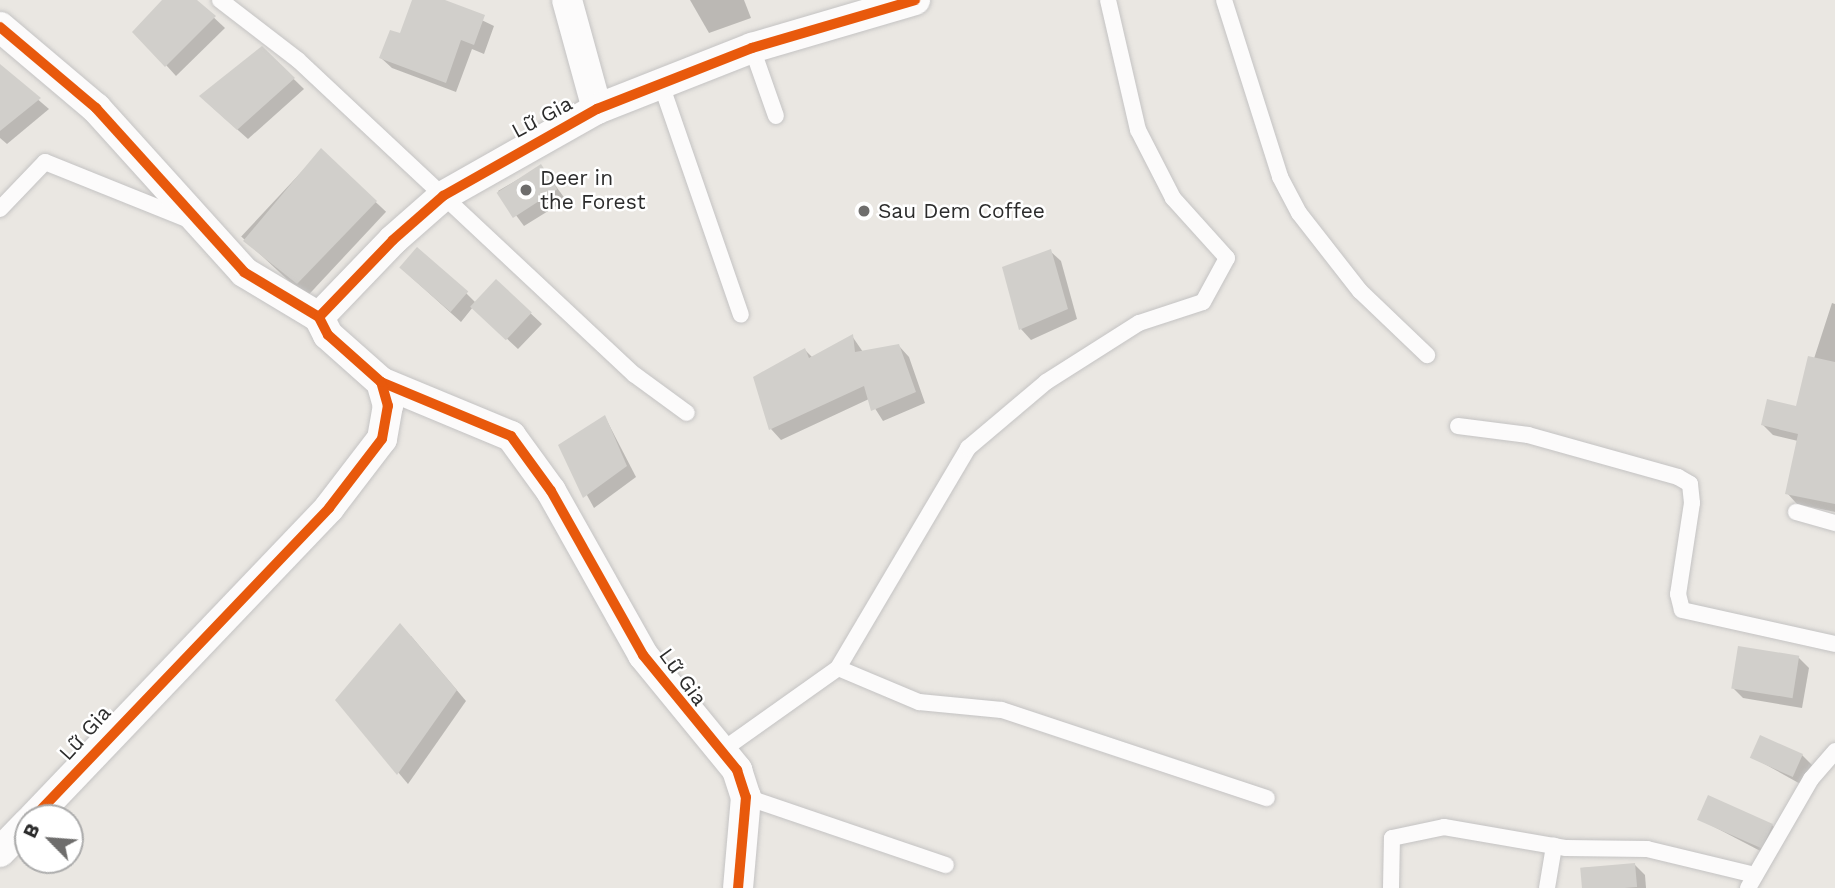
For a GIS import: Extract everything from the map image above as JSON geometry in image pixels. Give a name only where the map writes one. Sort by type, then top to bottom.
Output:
[{"type":"street","points":[[567,0],[597,109]]},
{"type":"street","name":"Lữ Gia","points":[[746,797],[724,750],[695,726],[643,655],[551,491],[511,436],[381,382],[328,335],[319,317],[443,196],[597,109],[752,48],[915,0]]},
{"type":"street","points":[[0,27],[96,108],[244,272],[319,317]]},
{"type":"street","name":"Lữ Gia","points":[[46,804],[366,463],[387,423],[381,382]]},
{"type":"street","points":[[738,888],[746,797]]},
{"type":"street","points":[[0,852],[14,838]]},
{"type":"lane","points":[[220,0],[299,60],[635,374],[687,413]]},
{"type":"lane","points":[[724,750],[838,668],[968,448],[1046,382],[1139,323],[1203,302],[1227,258],[1173,198],[1138,130],[1108,0]]},
{"type":"lane","points":[[1224,0],[1280,177],[1299,213],[1360,291],[1427,355]]},
{"type":"lane","points":[[752,48],[776,116]]},
{"type":"lane","points":[[660,84],[741,315]]},
{"type":"lane","points":[[0,209],[45,162],[200,223]]},
{"type":"lane","points":[[1458,426],[1528,435],[1678,477],[1690,484],[1692,503],[1678,594],[1682,610],[1835,644]]},
{"type":"lane","points":[[1796,512],[1835,523]]},
{"type":"lane","points":[[838,668],[919,702],[1002,710],[1266,798]]},
{"type":"lane","points":[[1391,888],[1392,838],[1444,827],[1554,846],[1647,849],[1751,881],[1835,751]]},
{"type":"lane","points":[[746,797],[946,865]]},
{"type":"lane","points":[[1547,888],[1554,846]]},
{"type":"building","points":[[162,0],[197,0],[216,16],[165,67],[132,32]]},
{"type":"building","points":[[412,0],[445,0],[485,15],[474,45],[461,40],[446,83],[379,58],[390,30],[400,33]]},
{"type":"building","points":[[262,46],[295,78],[237,130],[199,96]]},
{"type":"building","points":[[0,64],[41,98],[0,131]]},
{"type":"building","points":[[321,148],[377,201],[297,284],[243,241]]},
{"type":"building","name":"Deer in the Forest","points":[[541,164],[557,189],[513,218],[497,193]]},
{"type":"building","points":[[417,247],[468,292],[451,312],[399,267]]},
{"type":"building","points":[[1051,249],[1068,309],[1019,330],[1002,267]]},
{"type":"building","points":[[496,279],[532,312],[506,340],[470,307]]},
{"type":"building","points":[[853,334],[855,352],[899,344],[916,392],[871,411],[864,386],[769,430],[753,377],[805,348],[809,358]]},
{"type":"building","points":[[1808,356],[1835,362],[1835,504],[1785,494],[1798,434],[1761,425],[1767,399],[1796,406]]},
{"type":"building","points":[[605,415],[627,466],[583,498],[558,445]]},
{"type":"building","points":[[400,623],[457,690],[397,775],[335,700]]},
{"type":"building","points":[[1738,646],[1799,656],[1793,698],[1731,688]]},
{"type":"building","points":[[1760,735],[1803,754],[1793,777],[1750,758]]},
{"type":"building","points":[[1708,795],[1773,824],[1762,849],[1697,820]]},
{"type":"building","points":[[1635,863],[1637,887],[1582,888],[1580,868]]},
{"type":"cycle path","points":[[46,804],[329,508],[382,439],[388,406],[381,382],[328,335],[319,317],[393,240],[443,196],[597,109],[752,48],[915,0]]},
{"type":"cycle path","points":[[0,27],[96,108],[244,272],[319,317]]},
{"type":"cycle path","points":[[381,382],[511,436],[551,491],[643,655],[737,770],[746,797],[738,888]]},
{"type":"place","name":"Deer in the Forest","points":[[526,190]]},
{"type":"place","name":"Sau Dem Coffee","points":[[864,211]]}]
